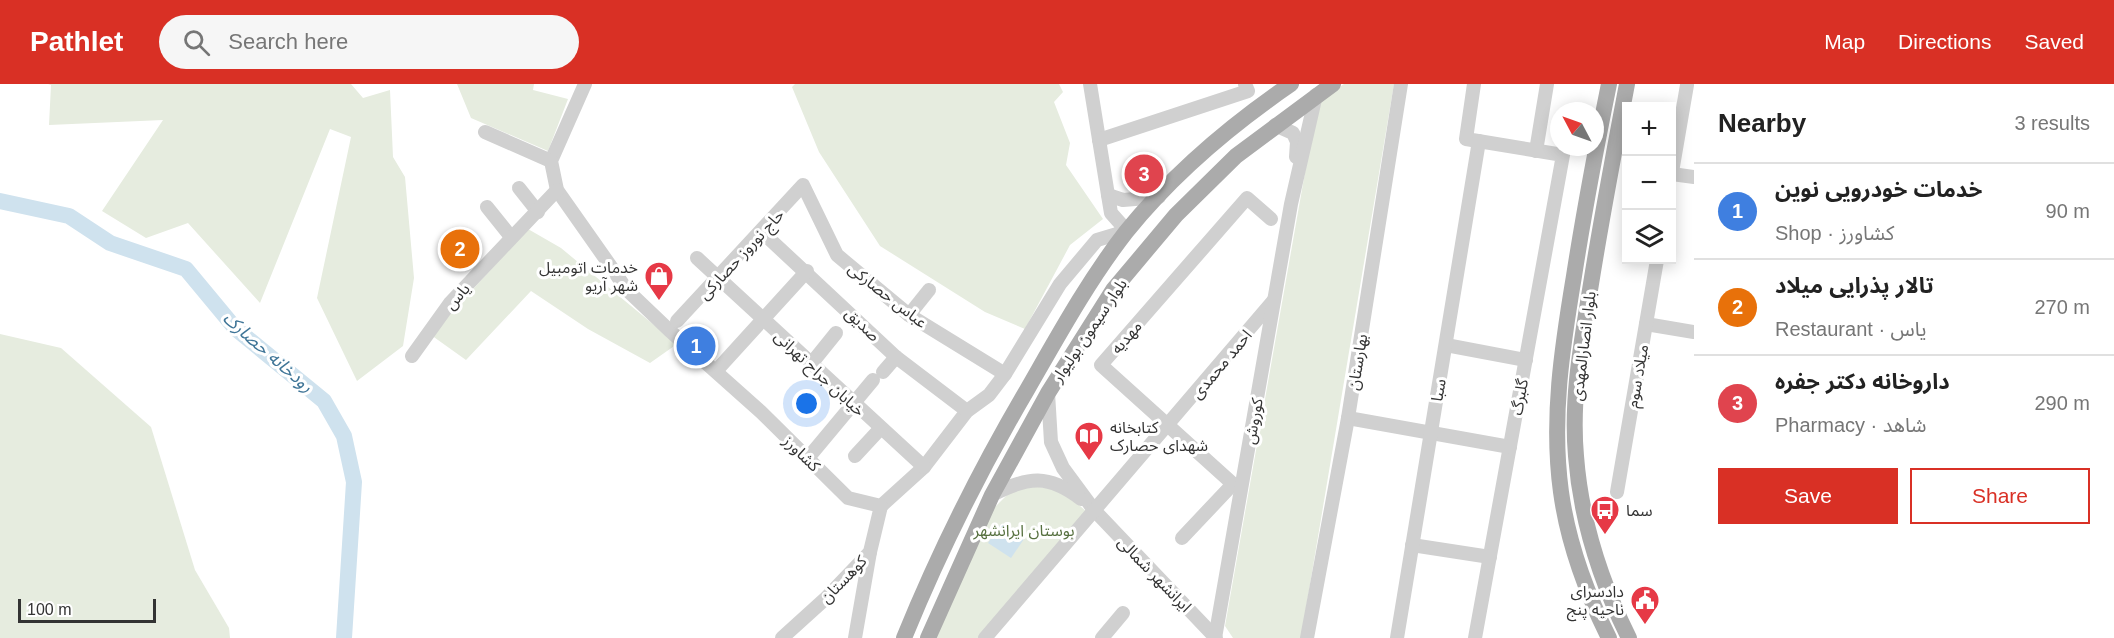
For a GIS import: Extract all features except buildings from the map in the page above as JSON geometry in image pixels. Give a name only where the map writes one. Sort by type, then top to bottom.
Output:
[{"type":"main road","name":"بلوار سیمون بولیوار","points":[[904,638],[950,530],[998,438],[1078,301],[1127,231],[1197,157],[1291,84]]},
{"type":"main road","name":"بلوار سیمون بولیوار","points":[[928,638],[992,495],[1086,328],[1142,255],[1203,188],[1275,124],[1333,84]]},
{"type":"main road","name":"بلوار انصارالمهدی","points":[[1609,84],[1569,304],[1557,406],[1561,493],[1582,577],[1610,638]]},
{"type":"main road","name":"بلوار انصارالمهدی","points":[[1627,84],[1578,363],[1574,435],[1581,501],[1590,544],[1608,595],[1629,638]]},
{"type":"street","points":[[485,132],[551,161],[585,84]]},
{"type":"street","points":[[881,506],[924,467],[967,411],[989,395],[1005,374],[1060,284],[1097,240],[1127,231],[1111,213],[1090,84]]},
{"type":"street","name":"بهارستان","points":[[1307,638],[1348,418],[1401,84]]},
{"type":"street","name":"سبا","points":[[1397,638],[1446,345],[1472,140],[1474,84]]},
{"type":"street","points":[[1472,140],[1536,151],[1547,84]]},
{"type":"street","points":[[1674,156],[1687,84]]},
{"type":"street","points":[[1099,140],[1247,88]]},
{"type":"street","points":[[1292,204],[1316,95]]},
{"type":"street","points":[[1275,124],[1293,134],[1297,142],[1292,204]]},
{"type":"street","name":"گلبرگ","points":[[1475,638],[1563,156],[1536,151]]},
{"type":"street","name":"کشاورز","points":[[551,161],[557,190],[626,289],[716,371],[848,498],[881,506]]},
{"type":"street","points":[[1676,174],[1694,177]]},
{"type":"street","name":"حاج نوروز حصارکی","points":[[677,321],[803,186]]},
{"type":"street","name":"عباس حصارکی","points":[[803,186],[837,255],[909,315],[1005,374]]},
{"type":"street","points":[[519,188],[538,212]]},
{"type":"street","name":"یاس","points":[[412,356],[450,303],[557,190]]},
{"type":"street","points":[[1108,195],[1123,200],[1159,198]]},
{"type":"street","name":"مهدیه","points":[[1182,538],[1233,484],[1101,366],[1247,198],[1271,219]]},
{"type":"street","name":"کوروش","points":[[1216,638],[1292,204]]},
{"type":"street","points":[[487,207],[512,237]]},
{"type":"street","name":"صدیق","points":[[762,232],[807,271],[896,357],[967,411]]},
{"type":"street","name":"خیابان جراح تهرانی","points":[[697,258],[880,429],[924,467]]},
{"type":"street","name":"میلاد سوم","points":[[1617,492],[1656,264]]},
{"type":"street","points":[[716,371],[807,271]]},
{"type":"street","points":[[909,315],[929,290]]},
{"type":"street","name":"احمد محمدی","points":[[985,638],[1276,299]]},
{"type":"street","points":[[1646,324],[1694,332]]},
{"type":"street","points":[[811,363],[836,333]]},
{"type":"street","points":[[1446,345],[1526,360]]},
{"type":"street","points":[[808,458],[896,357]]},
{"type":"street","points":[[1048,393],[1048,430],[1055,454],[1094,510]]},
{"type":"street","points":[[1348,418],[1510,447]]},
{"type":"street","points":[[855,456],[880,429]]},
{"type":"street","points":[[992,495],[1020,483],[1043,480],[1063,485],[1094,510]]},
{"type":"street","name":"کوهستان","points":[[782,638],[825,599],[870,552],[881,506]]},
{"type":"street","name":"ایرانشهر شمالی","points":[[1094,510],[1216,638]]},
{"type":"street","points":[[1412,545],[1490,557]]},
{"type":"street","points":[[855,638],[870,552]]},
{"type":"street","points":[[1102,638],[1123,613]]},
{"type":"green space","points":[[48,84],[351,84],[363,98],[390,90],[393,157],[405,177],[414,278],[403,346],[357,381],[317,298],[351,137],[330,129],[260,303],[188,223],[146,238],[102,211],[163,120],[49,125],[51,85]]},
{"type":"green space","points":[[457,84],[534,84],[533,90],[568,99],[548,151],[471,118]]},
{"type":"green space","points":[[795,84],[1059,84],[1063,92],[1054,102],[1070,143],[1066,165],[1103,219],[1070,245],[1025,329],[985,312],[880,246],[819,152],[792,87]]},
{"type":"green space","points":[[1344,84],[1394,84],[1301,638],[1233,638],[1225,626],[1316,110],[1325,97]]},
{"type":"green space","points":[[528,229],[561,248],[677,344],[650,363],[588,329],[531,291],[466,360],[431,335]]},
{"type":"green space","points":[[0,334],[61,348],[151,427],[195,570],[229,628],[230,638],[0,638]]},
{"type":"green space","name":"بوستان ایرانشهر","points":[[1027,486],[1061,489],[1088,513],[980,638],[935,638],[993,509],[1011,491]]},
{"type":"water","points":[[1001,524],[1024,539],[1011,558],[988,543]]},
{"type":"waterway","name":"رودخانه حصارک","points":[[0,201],[69,216],[110,243],[186,269],[235,328],[324,401],[344,436],[354,482],[344,638]]},
{"type":"place","name":"داروخانه دکتر جفره","points":[[1144,174]]},
{"type":"place","name":"تالار پذرایی میلاد","points":[[460,249]]},
{"type":"place","name":"خدمات اتومبیل شهر آریو","points":[[659,302]]},
{"type":"place","name":"خدمات خودرویی نوین","points":[[696,346]]},
{"type":"place","name":"کتابخانه شهدای حصارک","points":[[1089,462]]},
{"type":"place","name":"سما","points":[[1605,536]]},
{"type":"place","name":"دادسرای ناحیه پنج","points":[[1645,626]]}]
